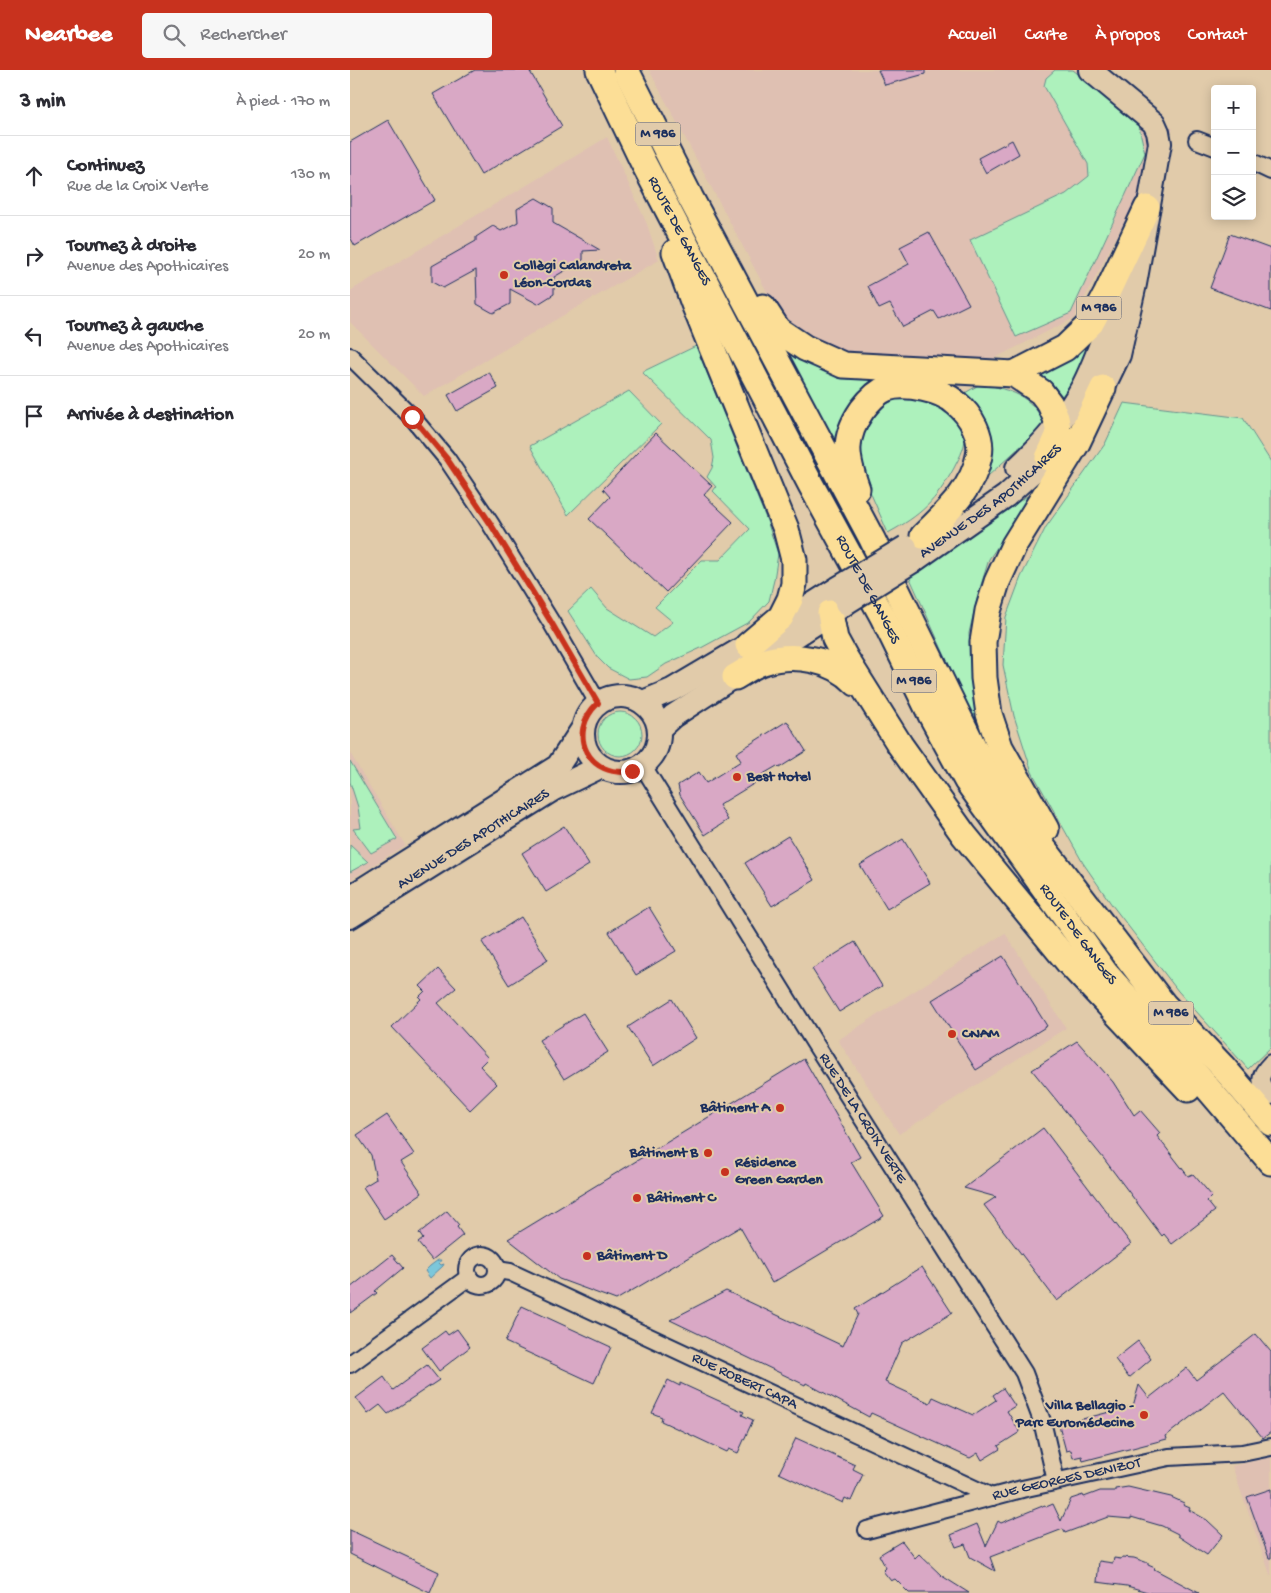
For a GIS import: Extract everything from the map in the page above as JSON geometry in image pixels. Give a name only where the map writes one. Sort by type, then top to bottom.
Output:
[{"type":"main road","name":"ROUTE DE GANGES","points":[[599,70],[643,162],[811,485],[883,617],[931,715],[967,781],[1106,974],[1182,1058],[1266,1156]]},
{"type":"main road","name":"ROUTE DE GANGES","points":[[626,70],[690,197],[872,539],[976,752],[1025,824],[1164,1005],[1222,1066],[1271,1123]]},
{"type":"main road","name":"M 986","points":[[643,162],[694,304],[786,529],[794,560],[794,584],[790,599],[781,617],[748,645]]},
{"type":"main road","name":"M 986","points":[[690,197],[778,330],[806,348],[843,365],[1014,374],[1065,348],[1091,323],[1148,208]]},
{"type":"main road","points":[[1014,374],[1041,392],[1050,404],[1059,434],[1048,458]]},
{"type":"main road","name":"M 986","points":[[872,539],[853,479],[847,452],[850,430],[870,400],[887,388],[905,386],[924,388],[956,402],[978,432],[980,455],[971,480],[952,507],[914,549]]},
{"type":"main road","points":[[1081,895],[1000,747],[989,714],[984,678],[983,642],[988,611],[1014,545],[1077,443],[1103,388]]},
{"type":"main road","points":[[839,600],[835,639],[871,699]]},
{"type":"main road","points":[[736,676],[762,662],[793,657],[800,658],[823,662],[850,676],[871,699]]},
{"type":"main road","name":"M 986","points":[[871,699],[900,745],[964,835],[1069,963],[1234,1136],[1266,1156]]},
{"type":"street","name":"AVENUE DES APOTHICAIRES","points":[[914,549],[1006,496],[1048,458],[1069,438],[1103,388],[1119,355],[1135,284],[1160,143],[1154,122],[1090,70]]},
{"type":"street","points":[[1197,140],[1211,145]]},
{"type":"street","points":[[1256,164],[1271,171]]},
{"type":"street","name":"AVENUE DES APOTHICAIRES","points":[[659,729],[673,716],[736,676],[839,600],[914,549],[1014,471],[1057,424],[1082,387],[1098,351],[1148,208]]},
{"type":"street","points":[[350,356],[412,417],[447,459],[496,531],[598,703],[615,696],[625,696],[643,702],[656,719],[659,729],[659,740],[656,750],[643,766],[622,773],[610,772],[592,760],[585,750],[582,728]]},
{"type":"street","name":"AVENUE DES APOTHICAIRES","points":[[643,702],[672,690],[748,645],[839,600]]},
{"type":"street","name":"AVENUE DES APOTHICAIRES","points":[[350,897],[558,766],[582,728],[585,719],[598,703]]},
{"type":"street","name":"RUE DE LA CROIX VERTE","points":[[643,766],[814,1042],[1024,1372],[1042,1421],[1056,1482]]},
{"type":"street","name":"AVENUE DES APOTHICAIRES","points":[[350,917],[554,789],[600,767]]},
{"type":"street","points":[[1271,1063],[1263,1071],[1260,1080],[1263,1088],[1271,1096]]},
{"type":"street","name":"RUE ROBERT CAPA","points":[[350,1364],[469,1277],[477,1284],[486,1285],[494,1279],[497,1270],[510,1272],[992,1497]]},
{"type":"street","name":"RUE GEORGES DENIZOT","points":[[867,1530],[992,1497],[1169,1457],[1242,1453],[1271,1447]]},
{"type":"shaded area","points":[[649,70],[1103,70],[1173,129],[1074,318],[993,359],[836,351],[783,322]]},
{"type":"shaded area","name":"Collègi Calandreta Léon-Cordas","points":[[607,137],[647,224],[659,260],[424,396],[350,322],[350,291]]},
{"type":"shaded area","points":[[350,753],[405,845],[350,880]]},
{"type":"shaded area","name":"CNAM","points":[[1005,933],[1066,1028],[899,1134],[838,1040]]},
{"type":"shaded area","points":[[1271,1457],[1271,1577],[1232,1466]]},
{"type":"green space","points":[[1055,70],[1073,70],[1117,104],[1139,127],[1145,153],[1071,313],[1016,337],[970,240],[1066,194],[1089,176],[1088,164],[1044,86],[1046,78]]},
{"type":"green space","points":[[1098,326],[1084,365],[1062,396],[1050,381],[1041,375],[1082,349]]},
{"type":"green space","points":[[696,346],[767,521],[778,554],[774,580],[769,601],[749,622],[701,648],[666,664],[647,677],[629,679],[608,668],[598,658],[568,611],[591,589],[607,608],[653,637],[673,622],[655,607],[702,560],[720,560],[750,529],[713,491],[716,487],[707,477],[712,468],[714,458],[711,440],[642,372]]},
{"type":"green space","points":[[785,350],[811,364],[890,377],[866,393],[850,408],[841,427],[838,456]]},
{"type":"green space","points":[[982,383],[1019,395],[1033,406],[1045,424],[988,476],[992,451],[990,431],[981,413],[965,393]]},
{"type":"green space","points":[[629,391],[661,424],[568,515],[530,446]]},
{"type":"green space","points":[[898,398],[928,401],[943,409],[958,422],[965,431],[965,437],[959,459],[941,490],[919,513],[888,533],[861,471],[857,448],[867,426],[881,407]]},
{"type":"green space","points":[[1124,403],[1243,418],[1271,462],[1271,1047],[1248,1069],[1178,991],[1112,905],[1083,863],[1032,772],[1014,716],[1003,665],[1006,617],[1021,577],[1046,527],[1105,444]]},
{"type":"green space","points":[[1027,496],[1023,510],[989,559],[969,633],[970,661],[985,745],[909,576]]},
{"type":"green space","points":[[616,712],[624,712],[636,718],[642,734],[636,750],[624,756],[616,756],[604,750],[598,738],[598,730],[604,718]]},
{"type":"green space","points":[[350,761],[397,839],[371,853],[353,829],[361,828],[358,807],[350,782]]},
{"type":"green space","points":[[350,845],[368,862],[350,872]]},
{"type":"water","points":[[438,1260],[441,1260],[439,1263],[441,1265],[444,1264],[430,1278],[425,1271]]},
{"type":"building","points":[[475,70],[529,70],[562,126],[481,175],[433,94]]},
{"type":"building","points":[[878,70],[925,70],[925,74],[885,85]]},
{"type":"building","points":[[388,120],[435,200],[355,246],[350,237],[350,142]]},
{"type":"building","points":[[1012,140],[1019,154],[986,173],[978,158]]},
{"type":"building","points":[[536,198],[553,208],[553,223],[600,250],[583,251],[583,260],[554,277],[554,294],[538,304],[510,289],[510,304],[493,313],[477,304],[476,270],[443,288],[432,282],[432,266],[476,241],[476,237],[493,226],[501,231],[518,222],[517,209]]},
{"type":"building","points":[[929,232],[969,304],[939,319],[934,311],[903,327],[890,304],[879,309],[868,286],[909,264],[900,247]]},
{"type":"building","points":[[1230,234],[1271,249],[1271,311],[1210,288]]},
{"type":"building","points":[[489,372],[498,388],[457,411],[448,395]]},
{"type":"building","points":[[656,433],[712,486],[704,495],[733,522],[666,592],[589,519],[610,497],[603,489]]},
{"type":"building","points":[[787,721],[806,751],[779,768],[777,766],[753,780],[755,783],[719,805],[728,820],[705,835],[680,795],[678,785],[699,772],[706,783],[741,761],[736,753]]},
{"type":"building","points":[[564,826],[589,865],[546,892],[522,853]]},
{"type":"building","points":[[788,836],[815,880],[772,906],[745,863]]},
{"type":"building","points":[[903,839],[930,883],[887,909],[860,865]]},
{"type":"building","points":[[649,907],[676,951],[636,975],[609,932]]},
{"type":"building","points":[[521,917],[548,960],[509,985],[482,942]]},
{"type":"building","points":[[855,942],[882,986],[839,1012],[812,969]]},
{"type":"building","points":[[1003,956],[1047,1026],[976,1070],[932,1000]]},
{"type":"building","points":[[438,969],[456,988],[438,1003],[488,1058],[480,1066],[497,1084],[470,1110],[392,1027],[421,999],[419,997],[425,991],[420,986]]},
{"type":"building","points":[[672,999],[696,1038],[653,1066],[628,1027]]},
{"type":"building","points":[[583,1013],[608,1052],[564,1079],[539,1040]]},
{"type":"building","points":[[1077,1041],[1113,1082],[1134,1115],[1140,1110],[1160,1133],[1157,1136],[1188,1176],[1193,1174],[1212,1196],[1207,1201],[1215,1211],[1172,1244],[1164,1234],[1162,1236],[1104,1159],[1032,1070]]},
{"type":"building","name":"Résidence Green Garden","points":[[804,1059],[860,1157],[851,1162],[884,1216],[772,1283],[740,1227],[616,1300],[559,1279],[508,1239]]},
{"type":"building","points":[[387,1115],[414,1154],[401,1162],[422,1193],[384,1219],[363,1187],[376,1179],[371,1155],[357,1135]]},
{"type":"building","points":[[1043,1128],[1131,1244],[1057,1301],[984,1205],[996,1197],[964,1188]]},
{"type":"building","points":[[447,1211],[459,1225],[457,1227],[463,1235],[432,1260],[418,1243],[423,1239],[419,1233]]},
{"type":"building","points":[[392,1255],[403,1268],[375,1291],[377,1293],[350,1313],[350,1288]]},
{"type":"building","points":[[922,1267],[952,1313],[902,1343],[885,1382],[930,1403],[933,1397],[973,1415],[996,1400],[993,1395],[1003,1388],[1015,1406],[1007,1411],[1020,1432],[998,1446],[1000,1449],[982,1460],[978,1453],[970,1458],[871,1413],[869,1417],[806,1383],[805,1385],[670,1320],[726,1291],[843,1346],[858,1314],[855,1309]]},
{"type":"building","points":[[522,1306],[611,1347],[594,1383],[505,1342]]},
{"type":"building","points":[[457,1329],[470,1347],[439,1371],[422,1348],[445,1331],[448,1335]]},
{"type":"building","points":[[1256,1334],[1271,1352],[1271,1432],[1263,1438],[1224,1391],[1166,1436],[1167,1439],[1083,1461],[1082,1456],[1073,1458],[1071,1450],[1066,1451],[1059,1425],[1133,1406],[1139,1385],[1149,1398],[1187,1368],[1196,1380]]},
{"type":"building","points":[[1138,1341],[1151,1359],[1129,1378],[1115,1359]]},
{"type":"building","points":[[427,1365],[439,1380],[388,1414],[380,1405],[368,1414],[356,1398],[384,1377],[393,1390]]},
{"type":"building","points":[[668,1380],[680,1386],[680,1383],[744,1412],[742,1415],[753,1420],[738,1453],[729,1449],[727,1452],[661,1421],[662,1417],[652,1413]]},
{"type":"building","points":[[796,1438],[855,1465],[853,1469],[863,1474],[851,1501],[845,1498],[843,1503],[779,1473]]},
{"type":"building","points":[[1128,1487],[1171,1497],[1184,1503],[1183,1505],[1190,1508],[1189,1510],[1207,1520],[1223,1535],[1207,1555],[1178,1536],[1178,1534],[1162,1526],[1131,1517],[1131,1519],[1108,1517],[1065,1533],[1063,1529],[990,1557],[995,1571],[970,1557],[965,1544],[956,1547],[951,1535],[977,1524],[986,1546],[998,1521],[1001,1523],[1045,1505],[1046,1507],[1053,1504],[1061,1521],[1071,1499],[1083,1495],[1084,1497],[1100,1491],[1115,1491],[1115,1489]]},
{"type":"building","points":[[1271,1489],[1271,1558],[1269,1558],[1247,1497]]},
{"type":"building","points":[[350,1530],[439,1572],[430,1593],[350,1554]]},
{"type":"building","points":[[902,1541],[915,1558],[919,1554],[942,1576],[969,1593],[909,1593],[895,1579],[891,1581],[883,1571],[886,1568],[879,1555]]},
{"type":"building","points":[[1122,1557],[1134,1558],[1148,1563],[1154,1569],[1199,1593],[1151,1593],[1127,1586],[1097,1582],[1099,1561],[1113,1563],[1114,1558],[1121,1559]]},
{"type":"place","name":"Collègi Calandreta Léon-Cordas","points":[[504,275]]},
{"type":"place","name":"Best Hotel","points":[[737,777]]},
{"type":"place","name":"CNAM","points":[[952,1034]]},
{"type":"place","name":"Bâtiment A","points":[[780,1108]]},
{"type":"place","name":"Bâtiment B","points":[[708,1153]]},
{"type":"place","name":"Résidence Green Garden","points":[[725,1172]]},
{"type":"place","name":"Bâtiment C","points":[[637,1198]]},
{"type":"place","name":"Bâtiment D","points":[[587,1256]]},
{"type":"place","name":"Villa Bellagio - Parc Euromédecine","points":[[1144,1415]]},
{"type":"route","points":[[412,417],[447,459],[490,523],[598,703],[585,719],[582,728],[585,750],[592,760],[610,772],[622,773],[632,771]]}]
